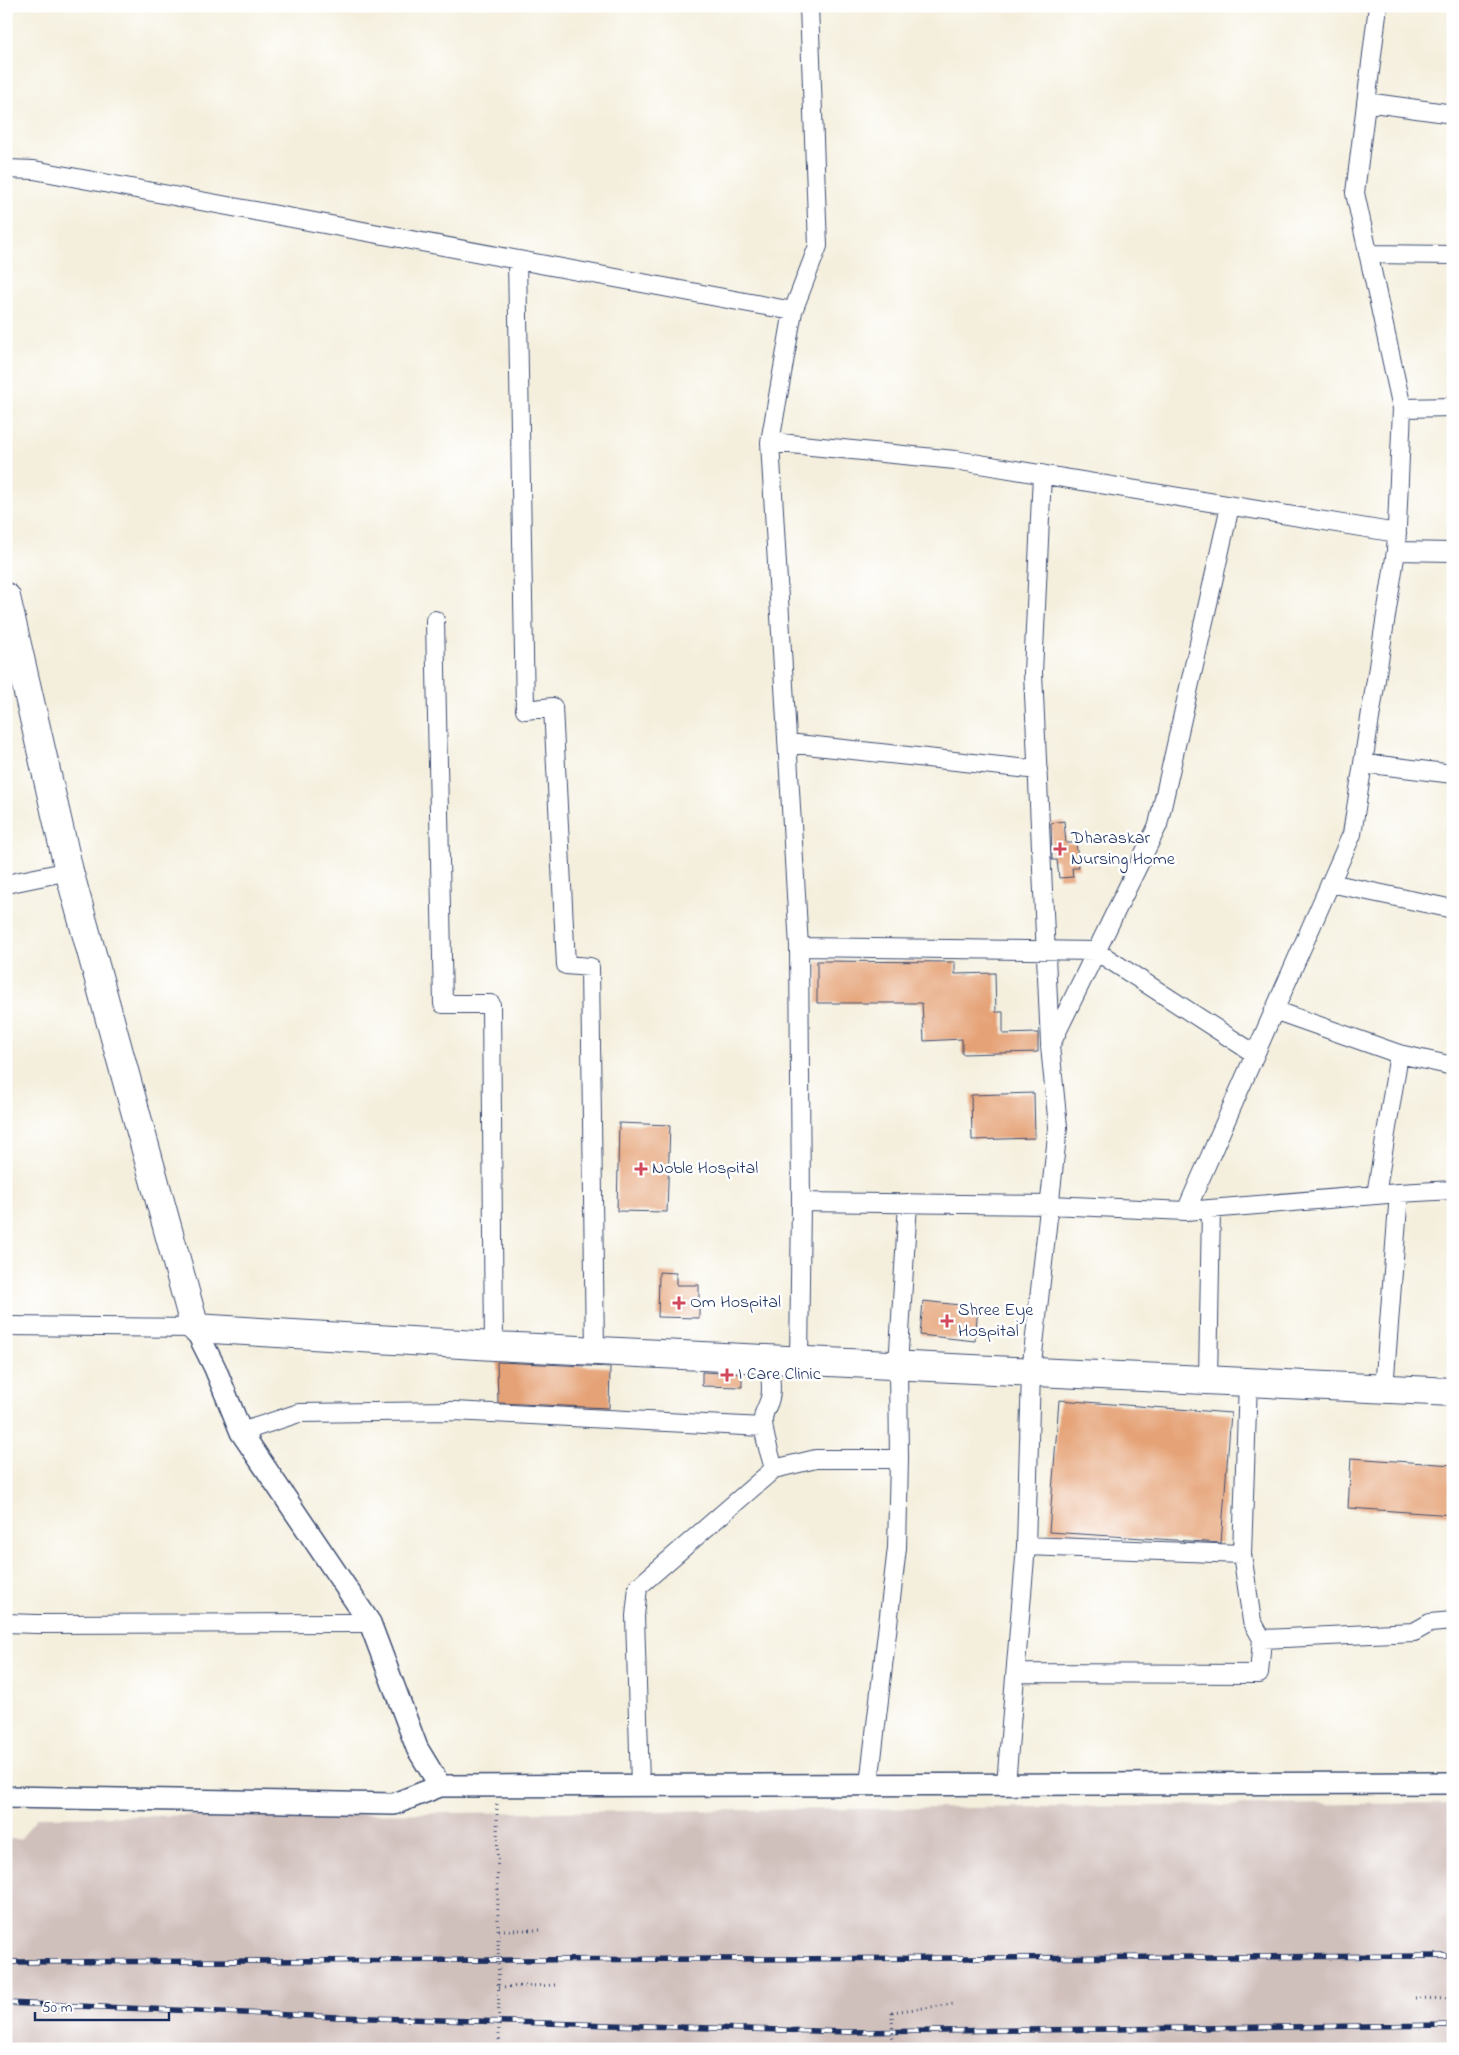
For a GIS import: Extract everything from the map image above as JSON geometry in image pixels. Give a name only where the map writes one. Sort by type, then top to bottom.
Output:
[{"type":"main road","points":[[6,597],[69,871],[195,1328],[769,1360],[1453,1392]]},
{"type":"street","points":[[799,1361],[801,1202],[799,947],[770,442],[793,310],[818,246],[809,6]]},
{"type":"street","points":[[1186,1211],[1352,834],[1396,551],[1402,408],[1355,193],[1378,6]]},
{"type":"street","points":[[1366,102],[1453,114]]},
{"type":"street","points":[[6,169],[34,170],[793,310]]},
{"type":"street","points":[[1368,254],[1453,256]]},
{"type":"street","points":[[518,260],[525,710],[553,708],[566,965],[590,967],[595,1351]]},
{"type":"street","points":[[1402,408],[1453,407]]},
{"type":"street","points":[[770,442],[956,460],[1397,533]]},
{"type":"street","points":[[1006,1784],[1017,1673],[1026,1546],[1032,1372],[1058,1127],[1050,1046],[1033,673],[1042,474]]},
{"type":"street","points":[[1050,1046],[1158,825],[1230,506]]},
{"type":"street","points":[[1396,551],[1453,552]]},
{"type":"street","points":[[435,620],[443,1004],[491,1004],[494,1346]]},
{"type":"street","points":[[788,743],[1038,770]]},
{"type":"street","points":[[1363,763],[1453,774]]},
{"type":"street","points":[[6,884],[69,871]]},
{"type":"street","points":[[1330,883],[1453,909]]},
{"type":"street","points":[[799,947],[1096,951],[1255,1054]]},
{"type":"street","points":[[1274,1010],[1399,1054],[1453,1066]]},
{"type":"street","points":[[1376,1195],[1399,1054]]},
{"type":"street","points":[[801,1202],[1050,1206],[1186,1211],[1453,1190]]},
{"type":"street","points":[[1384,1389],[1399,1193]]},
{"type":"street","points":[[869,1784],[897,1548],[900,1459],[898,1366],[908,1203]]},
{"type":"street","points":[[1208,1380],[1211,1209]]},
{"type":"street","points":[[6,1326],[195,1328],[215,1368],[242,1432],[370,1623],[417,1748],[440,1786]]},
{"type":"street","points":[[769,1360],[771,1396],[764,1410],[763,1427],[774,1469]]},
{"type":"street","points":[[1017,1673],[1259,1674],[1262,1639],[1252,1621],[1242,1554],[1248,1382]]},
{"type":"street","points":[[242,1432],[299,1413],[454,1411],[763,1427]]},
{"type":"street","points":[[640,1786],[635,1616],[638,1587],[774,1469],[816,1459],[900,1459]]},
{"type":"street","points":[[1026,1546],[1242,1554]]},
{"type":"street","points":[[1262,1639],[1414,1632],[1430,1623],[1453,1621]]},
{"type":"street","points":[[6,1622],[36,1624],[370,1623]]},
{"type":"street","points":[[6,1797],[394,1804],[440,1786],[1453,1783]]},
{"type":"path","points":[[497,1804],[499,2049]]},
{"type":"path","points":[[499,1930],[544,1930]]},
{"type":"path","points":[[499,1987],[557,1985]]},
{"type":"path","points":[[1415,1998],[1453,1999]]},
{"type":"path","points":[[893,2049],[892,2012],[954,2004]]},
{"type":"shaded area","points":[[1453,1803],[1453,2049],[6,2049],[6,1839],[21,1839],[37,1817]]},
{"type":"building","points":[[1064,821],[1066,843],[1076,843],[1079,868],[1072,868],[1073,877],[1059,878],[1057,860],[1052,860],[1051,823]]},
{"type":"building","points":[[817,961],[955,962],[955,974],[995,973],[996,1012],[1003,1012],[1003,1034],[1038,1033],[1038,1052],[962,1054],[962,1039],[924,1041],[922,1003],[817,1003]]},
{"type":"building","points":[[1034,1093],[1035,1138],[972,1140],[971,1095]]},
{"type":"building","points":[[619,1123],[670,1125],[667,1212],[617,1211]]},
{"type":"building","points":[[659,1272],[676,1273],[676,1285],[699,1285],[699,1318],[658,1317]]},
{"type":"building","points":[[923,1301],[978,1307],[975,1341],[920,1335]]},
{"type":"building","points":[[497,1362],[610,1367],[609,1408],[498,1403]]},
{"type":"building","points":[[702,1372],[742,1374],[742,1387],[702,1386]]},
{"type":"building","points":[[1059,1400],[1231,1413],[1221,1543],[1049,1532]]},
{"type":"building","points":[[1351,1458],[1453,1465],[1453,1515],[1348,1508]]},
{"type":"railway","points":[[6,1962],[1453,1956]]},
{"type":"railway","points":[[6,2003],[338,2017],[850,2032],[1453,2025]]},
{"type":"place","name":"Dharaskar Nursing Home","points":[[1060,849]]},
{"type":"place","name":"Noble Hospital","points":[[641,1169]]},
{"type":"place","name":"Om Hospital","points":[[679,1303]]},
{"type":"place","name":"Shree Eye Hospital","points":[[947,1321]]},
{"type":"place","name":"I Care Clinic","points":[[727,1375]]}]
